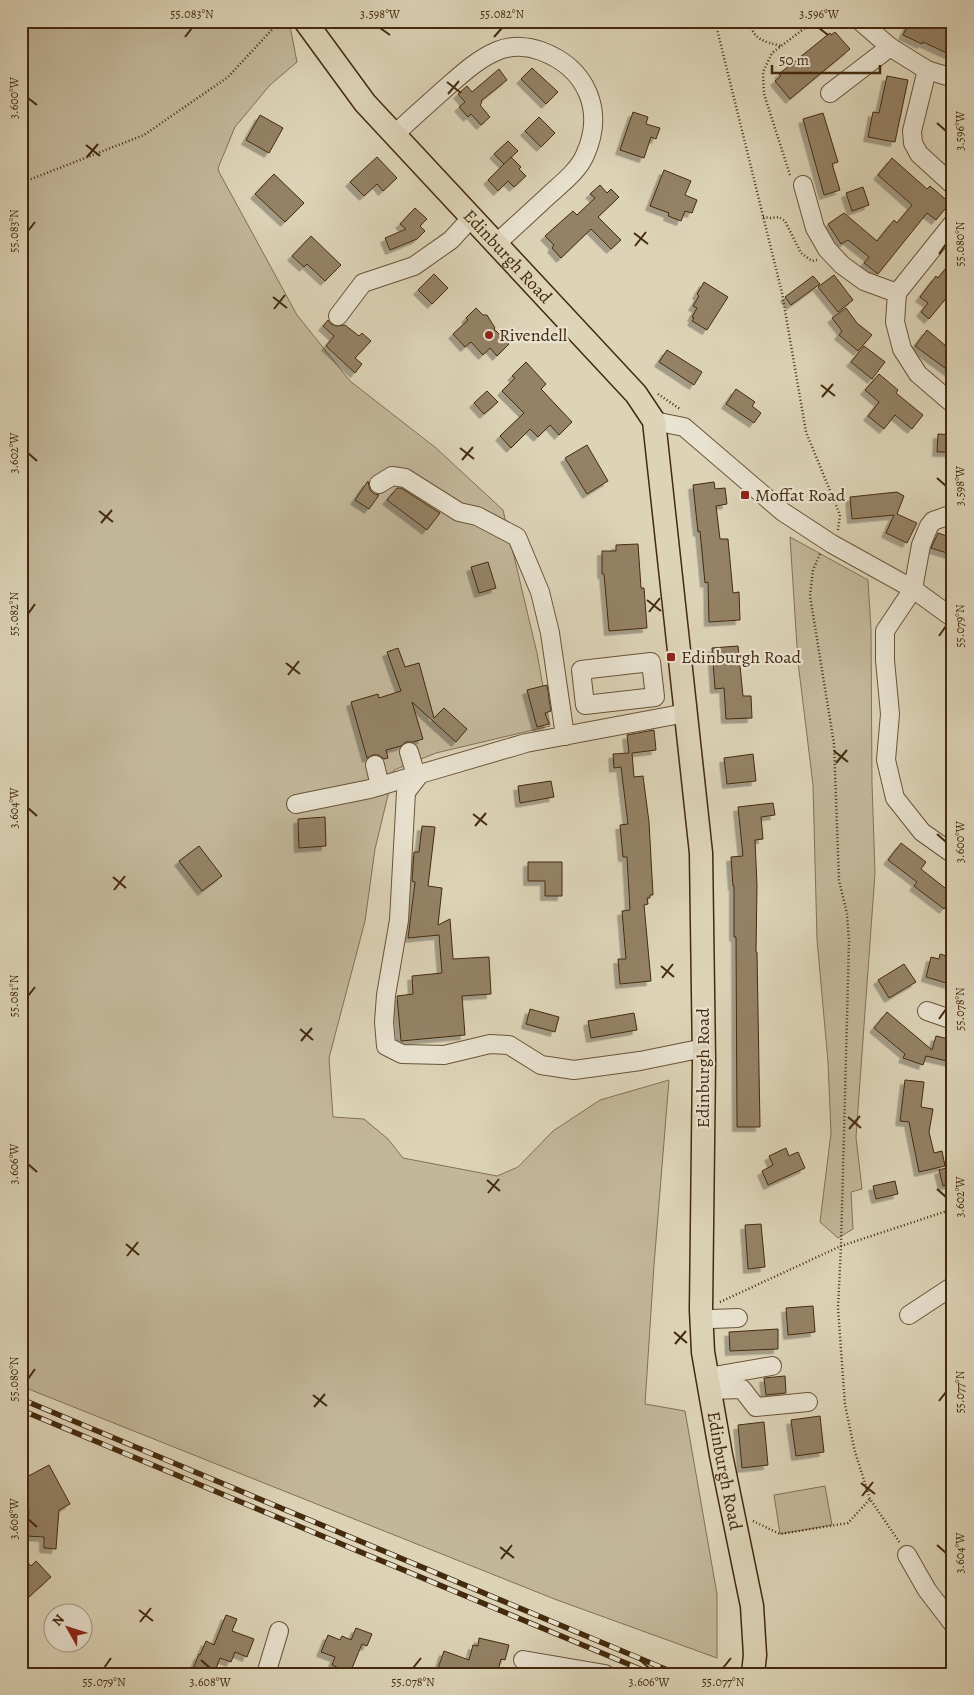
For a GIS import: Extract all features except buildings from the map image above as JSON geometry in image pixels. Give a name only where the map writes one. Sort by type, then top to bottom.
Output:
[{"type":"main road","name":"Edinburgh Road","points":[[305,21],[365,103],[636,394],[654,421],[702,852],[704,1048],[701,1322],[703,1352],[752,1606],[755,1655],[753,1674]]},
{"type":"street","points":[[860,21],[890,47],[927,70],[953,78]]},
{"type":"street","points":[[394,135],[474,64],[498,50],[520,47],[536,49],[556,56],[572,69],[586,86],[593,111],[594,131],[584,157],[572,174],[496,244]]},
{"type":"street","points":[[830,93],[890,47]]},
{"type":"street","points":[[927,70],[912,131],[913,142],[919,154],[953,185]]},
{"type":"street","points":[[803,185],[815,228],[827,249],[842,265],[864,281],[897,293]]},
{"type":"street","points":[[338,316],[363,283],[414,266],[451,240],[471,218]]},
{"type":"street","points":[[953,223],[897,293],[895,322],[902,349],[918,374],[953,404]]},
{"type":"street","points":[[654,421],[684,427],[783,512],[831,536],[913,589],[953,618]]},
{"type":"street","points":[[379,484],[392,476],[404,478],[459,512],[477,516],[517,537],[540,592],[570,735]]},
{"type":"street","points":[[953,517],[947,516],[933,521],[929,526],[921,545],[913,589],[885,631],[890,714],[886,760],[895,798],[922,832],[953,854]]},
{"type":"street","points":[[570,735],[584,705]]},
{"type":"street","points":[[296,804],[380,786],[526,743],[686,713]]},
{"type":"street","points":[[409,752],[418,774]]},
{"type":"street","points":[[375,765],[380,786]]},
{"type":"street","points":[[418,774],[406,792],[399,920],[384,1022],[386,1046],[402,1054],[444,1055],[490,1044],[509,1045],[542,1065],[574,1070],[640,1061],[704,1048]]},
{"type":"street","points":[[926,1011],[953,1020]]},
{"type":"street","points":[[909,1315],[953,1286]]},
{"type":"street","points":[[701,1322],[712,1319],[738,1318]]},
{"type":"street","points":[[709,1384],[772,1366]]},
{"type":"street","points":[[709,1384],[742,1389],[756,1407],[808,1402]]},
{"type":"street","points":[[907,1555],[927,1590],[953,1624]]},
{"type":"street","points":[[266,1674],[279,1631]]},
{"type":"street","points":[[523,1660],[605,1674]]},
{"type":"path","points":[[21,183],[144,135],[228,77],[280,21]]},
{"type":"path","points":[[715,21],[782,293],[806,432],[840,514],[838,534],[831,536],[819,555],[813,570],[810,596],[834,744],[840,880],[847,914],[849,942],[842,1246],[838,1308],[845,1405],[856,1452],[870,1499],[907,1555]]},
{"type":"path","points":[[749,21],[755,36],[762,41],[781,46]]},
{"type":"path","points":[[803,185],[791,177],[764,94],[763,72],[772,53],[814,21]]},
{"type":"path","points":[[763,217],[779,217],[785,221],[802,253],[812,261],[822,260],[832,254]]},
{"type":"path","points":[[654,390],[680,409]]},
{"type":"path","points":[[719,1302],[842,1246],[953,1209]]},
{"type":"path","points":[[753,1521],[780,1534],[848,1523],[870,1499]]},
{"type":"shaded area","points":[[21,21],[289,21],[297,62],[270,85],[235,127],[218,168],[219,172],[297,315],[350,381],[436,448],[503,510],[537,653],[550,726],[436,753],[394,770],[375,849],[365,921],[329,1058],[333,1117],[364,1119],[388,1139],[403,1158],[497,1176],[518,1167],[553,1131],[600,1100],[669,1080],[645,1404],[685,1411],[717,1594],[717,1658],[557,1600],[21,1386]]},
{"type":"shaded area","points":[[790,537],[868,580],[871,630],[872,783],[875,873],[856,1137],[862,1189],[851,1192],[853,1229],[838,1238],[820,1222],[831,1133],[828,1062],[817,939],[813,785],[798,662]]},
{"type":"shaded area","points":[[825,1486],[832,1525],[780,1534],[774,1495]]},
{"type":"railway","points":[[21,1399],[677,1674]]},
{"type":"railway","points":[[21,1410],[652,1674]]},
{"type":"place","name":"Rivendell","points":[[489,335]]},
{"type":"place","name":"Moffat Road","points":[[745,495]]},
{"type":"place","name":"Edinburgh Road","points":[[671,657]]}]
